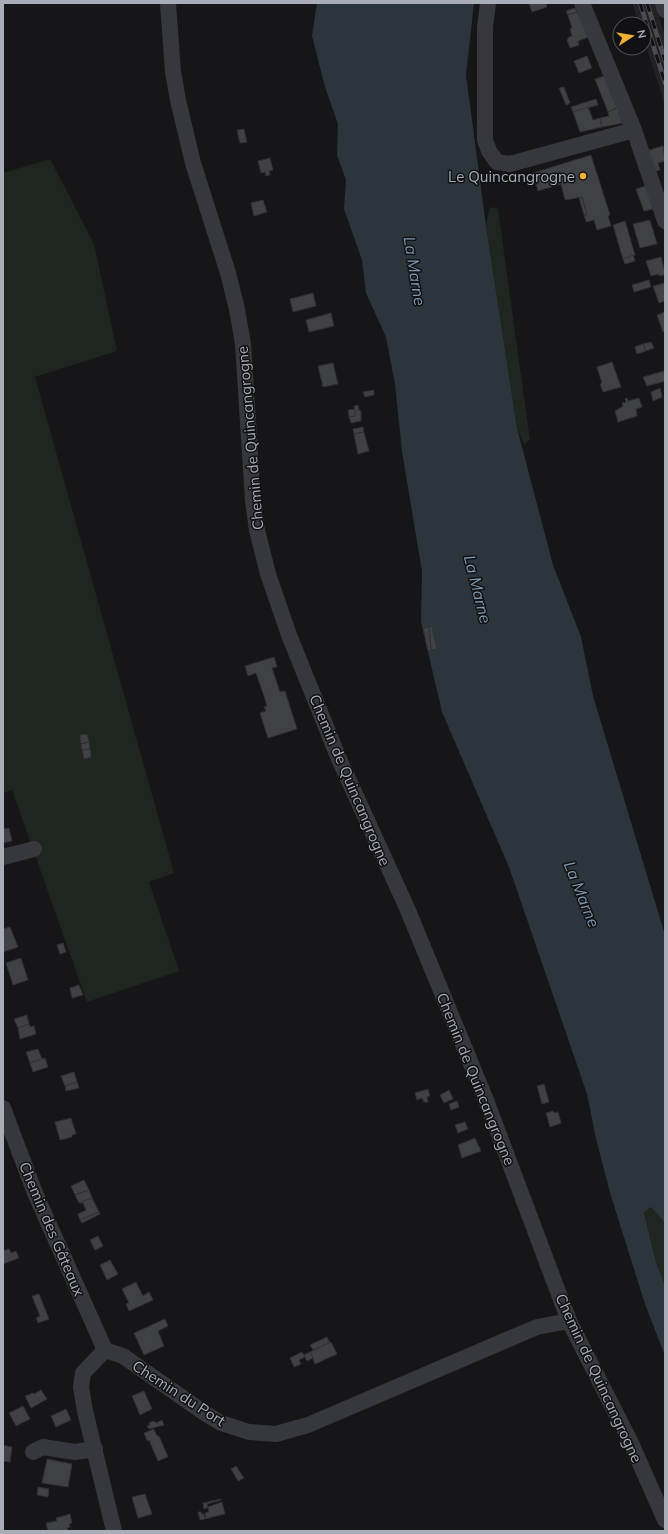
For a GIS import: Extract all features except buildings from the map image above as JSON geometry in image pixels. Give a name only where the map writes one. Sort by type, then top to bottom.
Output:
[{"type":"street","name":"Chemin de Quincangrogne","points":[[168,3],[173,72],[178,100],[193,163],[237,309],[243,344],[252,501],[257,530],[268,574],[289,635],[336,751],[407,908],[486,1100],[569,1321],[631,1443],[665,1520]]},
{"type":"street","points":[[488,3],[485,27],[485,140],[489,152],[497,162],[510,164],[634,130]]},
{"type":"street","points":[[582,3],[634,130],[665,221]]},
{"type":"street","points":[[663,3],[665,10]]},
{"type":"street","points":[[3,857],[34,849]]},
{"type":"street","name":"Chemin des Gâteaux","points":[[3,1108],[35,1193],[105,1350]]},
{"type":"street","name":"Chemin du Port","points":[[105,1350],[123,1356],[221,1423],[249,1432],[276,1434],[308,1425],[537,1327],[569,1321]]},
{"type":"street","points":[[105,1350],[83,1373],[81,1387],[114,1531]]},
{"type":"street","points":[[33,1452],[43,1447],[75,1452],[95,1449]]},
{"type":"shaded area","points":[[632,3],[655,3],[665,36],[665,105],[649,56],[652,56],[652,16],[636,16]]},
{"type":"shaded area","points":[[50,159],[94,244],[117,351],[35,377],[174,873],[149,882],[179,971],[87,1002],[12,790],[3,793],[3,173]]},
{"type":"shaded area","points":[[492,207],[498,209],[530,440],[524,444],[517,428],[486,226],[489,210]]},
{"type":"shaded area","points":[[651,1207],[665,1223],[665,1286],[656,1262],[644,1211]]},
{"type":"water","name":"La Marne","points":[[317,3],[474,3],[466,75],[486,226],[517,428],[553,565],[581,637],[593,696],[665,935],[665,1223],[651,1207],[644,1212],[656,1262],[665,1286],[665,1356],[645,1304],[611,1196],[596,1139],[587,1094],[509,867],[442,712],[421,622],[422,571],[402,451],[395,384],[386,337],[366,293],[362,260],[344,209],[346,180],[337,155],[338,124],[325,87],[312,36]]},
{"type":"railway","points":[[640,3],[665,83]]},
{"type":"railway","points":[[647,3],[665,61]]},
{"type":"place","name":"Le Quincangrogne","points":[[583,176]]}]
